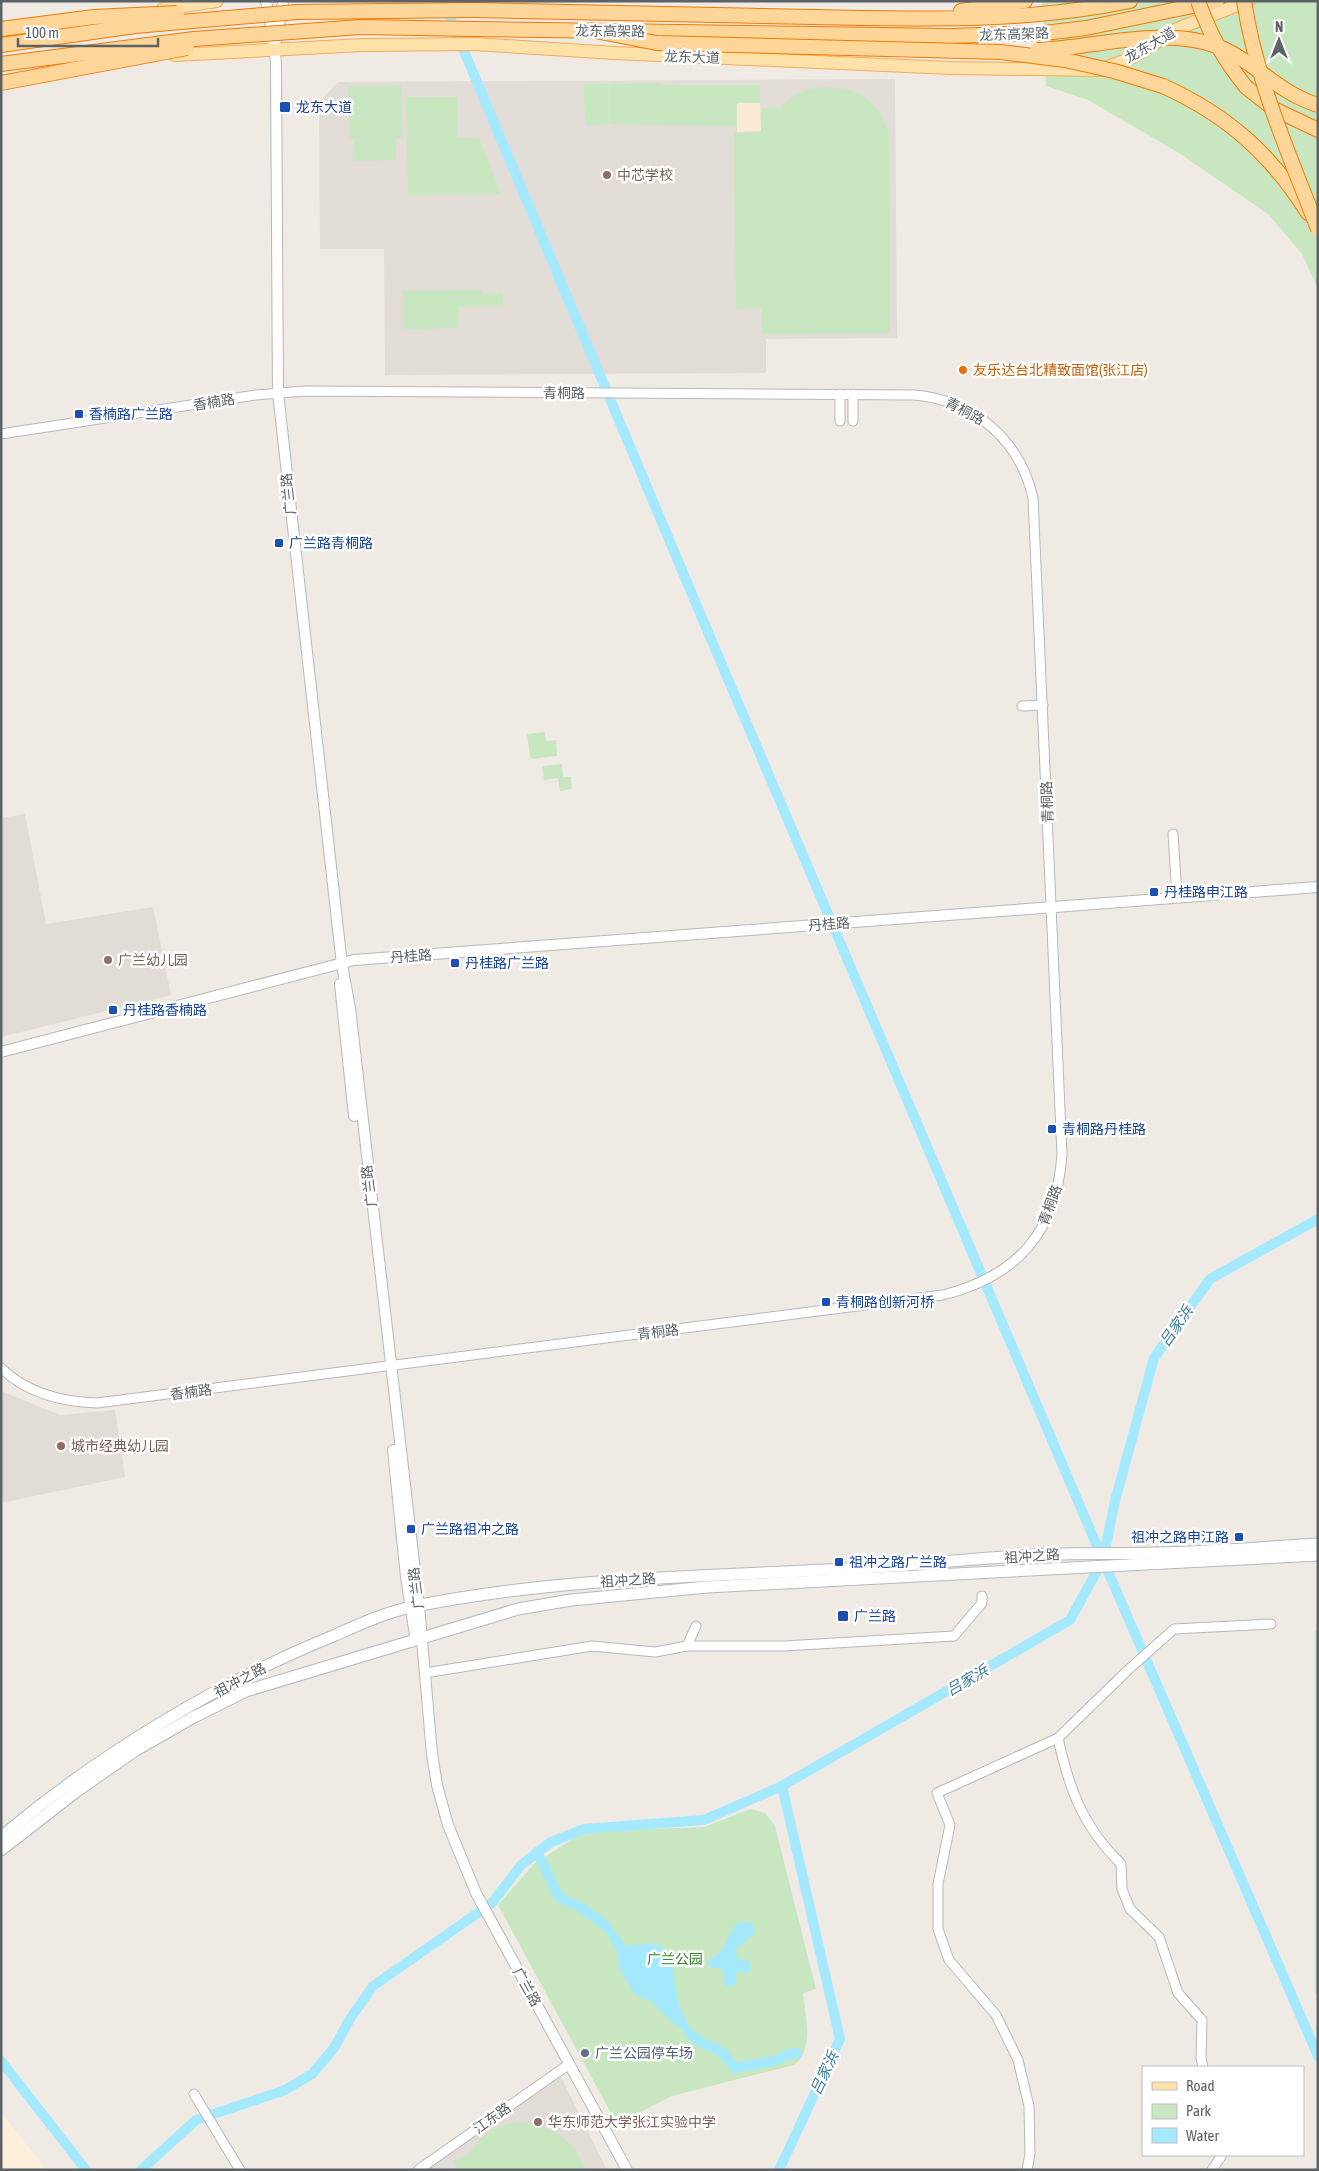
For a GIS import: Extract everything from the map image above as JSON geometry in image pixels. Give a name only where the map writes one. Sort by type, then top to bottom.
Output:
[{"type":"highway","points":[[862,18],[981,9],[1025,1]]},
{"type":"highway","name":"龙东高架路","points":[[1,45],[135,26],[248,16],[360,10],[862,18],[1008,18],[1082,11],[1130,1]]},
{"type":"highway","points":[[1198,1],[1211,36],[1246,87],[1274,109],[1318,130]]},
{"type":"highway","name":"龙东高架路","points":[[1,64],[137,45],[250,34],[360,27],[950,36],[1044,33],[1086,28],[1217,1]]},
{"type":"highway","points":[[1244,1],[1248,32],[1265,88],[1318,229]]},
{"type":"highway","points":[[1,29],[94,17],[182,13],[248,16]]},
{"type":"highway","points":[[590,30],[657,43],[1001,52],[1050,50],[1127,40],[1187,38],[1226,51],[1278,87],[1318,105]]},
{"type":"highway","points":[[1,83],[250,34]]},
{"type":"highway","points":[[1001,52],[1065,60],[1114,71],[1163,86],[1196,101],[1245,136],[1274,164],[1318,229]]},
{"type":"main road","points":[[1,39],[138,13],[217,1]]},
{"type":"main road","name":"龙东大道","points":[[1,77],[169,55],[424,43],[941,67],[1100,70],[1131,58],[1177,29],[1248,1]]},
{"type":"main road","name":"祖冲之路","points":[[1,1850],[136,1750],[192,1718],[246,1691],[518,1608],[571,1600],[707,1587],[1050,1569],[1318,1544]]},
{"type":"main road","name":"祖冲之路","points":[[1,1837],[71,1783],[130,1742],[239,1678],[300,1649],[415,1607],[440,1601],[506,1591],[636,1579],[840,1570],[1052,1554],[1161,1558],[1318,1555]]},
{"type":"street","points":[[266,1],[275,50]]},
{"type":"street","points":[[275,50],[283,1]]},
{"type":"street","name":"广兰路","points":[[275,50],[278,393],[342,965],[339,979],[345,1038],[387,1367],[415,1607],[428,1754],[436,1800],[450,1848],[627,2170]]},
{"type":"street","name":"青桐路","points":[[278,393],[914,395],[954,403],[984,420],[998,432],[1017,456],[1030,485],[1033,498],[1061,1110],[1060,1175],[1057,1194],[1041,1231],[1028,1248],[1000,1273],[967,1289],[942,1295],[387,1367]]},
{"type":"street","name":"香楠路","points":[[1,434],[278,393]]},
{"type":"street","points":[[840,394],[840,421]]},
{"type":"street","points":[[853,394],[853,421]]},
{"type":"street","points":[[1022,706],[1043,706]]},
{"type":"street","points":[[1173,834],[1177,897]]},
{"type":"street","name":"丹桂路","points":[[1051,910],[1177,897],[1318,887]]},
{"type":"street","name":"丹桂路","points":[[1,1052],[342,965],[354,960],[1051,910],[1318,893]]},
{"type":"street","name":"香楠路","points":[[1,1368],[21,1383],[49,1396],[77,1403],[97,1403],[387,1367]]},
{"type":"street","points":[[425,1673],[592,1646],[655,1652],[687,1646],[775,1646],[954,1636],[982,1603],[982,1596]]},
{"type":"street","points":[[1027,2170],[1030,2154],[1029,2106],[1018,2060],[996,2015],[949,1960],[938,1929],[938,1884],[950,1825],[937,1793],[1058,1738],[1128,1670],[1174,1630],[1271,1624]]},
{"type":"street","points":[[687,1646],[696,1626]]},
{"type":"street","name":"广兰路","points":[[418,1639],[425,1673],[437,1785],[455,1845],[474,1894]]},
{"type":"street","points":[[1058,1738],[1066,1776],[1083,1817],[1104,1848],[1121,1864],[1122,1889],[1130,1909],[1159,1937],[1178,1993],[1202,2020],[1200,2058],[1203,2066]]},
{"type":"street","name":"广兰路","points":[[494,1931],[620,2170]]},
{"type":"street","name":"江东路","points":[[418,2170],[565,2067]]},
{"type":"street","points":[[194,2094],[240,2170]]},
{"type":"street","points":[[1212,2170],[1221,2156]]},
{"type":"shaded area","name":"中芯学校","points":[[895,79],[897,338],[766,339],[766,373],[385,375],[384,249],[320,249],[319,102],[338,82]]},
{"type":"shaded area","points":[[25,814],[46,924],[153,907],[171,995],[1,1037],[1,818]]},
{"type":"shaded area","name":"城市经典幼儿园","points":[[1,1391],[60,1415],[115,1410],[125,1477],[1,1503]]},
{"type":"shaded area","name":"华东师范大学张江实验中学","points":[[560,2075],[607,2170],[424,2170]]},
{"type":"shaded area","points":[[1,2112],[46,2170],[1,2170]]},
{"type":"green space","points":[[1042,1],[1318,1],[1318,289],[1302,254],[1268,214],[1179,153],[1088,100],[1046,86]]},
{"type":"green space","points":[[609,83],[609,124],[585,125],[584,84]]},
{"type":"green space","points":[[660,83],[661,85],[760,85],[760,103],[737,103],[737,126],[610,124],[610,84]]},
{"type":"green space","points":[[402,86],[402,138],[384,139],[396,139],[396,160],[355,161],[354,140],[376,139],[349,139],[348,87]]},
{"type":"green space","points":[[824,87],[848,90],[865,98],[878,111],[889,133],[890,333],[762,334],[762,308],[736,309],[734,133],[760,133],[761,108],[781,108],[795,95],[811,89]]},
{"type":"green space","points":[[406,97],[457,97],[457,138],[479,138],[501,194],[408,195]]},
{"type":"green space","points":[[482,290],[483,294],[503,293],[503,306],[459,307],[459,328],[403,329],[403,291]]},
{"type":"green space","points":[[545,732],[546,741],[556,740],[557,756],[532,759],[527,734]]},
{"type":"green space","points":[[562,764],[563,777],[571,777],[572,789],[560,791],[558,778],[544,780],[542,766]]},
{"type":"green space","points":[[1318,1630],[1318,1998],[1315,1993],[1315,1631]]},
{"type":"green space","name":"广兰公园","points":[[751,1809],[765,1813],[775,1826],[816,1989],[803,1993],[807,2022],[805,2050],[794,2065],[672,2096],[617,2124],[498,1905],[534,1864],[577,1836],[600,1831],[704,1827]]},
{"type":"green space","points":[[529,2122],[548,2129],[564,2138],[576,2151],[585,2170],[456,2170],[453,2160],[468,2155],[480,2139],[493,2130],[509,2124]]},
{"type":"sand","points":[[737,103],[760,103],[761,131],[737,132]]},
{"type":"water","points":[[742,1922],[753,1923],[753,1935],[735,1950],[738,1959],[749,1961],[751,1971],[745,1974],[739,1971],[735,1974],[737,1981],[733,1986],[726,1987],[723,1981],[724,1971],[717,1967],[713,1969],[707,1964],[710,1959],[720,1953],[735,1925]]},
{"type":"water","points":[[609,1924],[627,1946],[652,1943],[663,1948],[672,1965],[679,2006],[692,2032],[687,2037],[682,2029],[666,2017],[652,2002],[634,1994],[619,1968],[618,1953],[604,1929]]},
{"type":"waterway","points":[[443,1],[702,618],[1103,1560],[1318,2056]]},
{"type":"waterway","name":"吕家浜","points":[[779,2170],[840,2039],[782,1786],[1070,1620],[1103,1560],[1115,1501],[1154,1358],[1210,1279],[1318,1219]]},
{"type":"waterway","points":[[141,2170],[196,2120],[285,2090],[312,2074],[334,2048],[350,2019],[373,1986],[492,1903],[521,1865],[551,1842],[584,1829],[704,1820],[782,1786]]},
{"type":"waterway","points":[[537,1852],[559,1897],[582,1908],[607,1927]]},
{"type":"waterway","points":[[690,2034],[702,2043],[723,2053],[734,2068],[774,2061],[789,2054],[797,2053]]},
{"type":"waterway","points":[[1,2061],[86,2170]]},
{"type":"place","name":"龙东大道","points":[[285,107]]},
{"type":"place","name":"中芯学校","points":[[607,175]]},
{"type":"place","name":"友乐达台北精致面馆(张江店)","points":[[963,370]]},
{"type":"place","name":"香楠路广兰路","points":[[79,414]]},
{"type":"place","name":"广兰路青桐路","points":[[279,543]]},
{"type":"place","name":"丹桂路申江路","points":[[1154,892]]},
{"type":"place","name":"广兰幼儿园","points":[[108,960]]},
{"type":"place","name":"丹桂路广兰路","points":[[455,963]]},
{"type":"place","name":"丹桂路香楠路","points":[[113,1010]]},
{"type":"place","name":"青桐路丹桂路","points":[[1052,1129]]},
{"type":"place","name":"青桐路创新河桥","points":[[826,1302]]},
{"type":"place","name":"城市经典幼儿园","points":[[61,1446]]},
{"type":"place","name":"广兰路祖冲之路","points":[[411,1529]]},
{"type":"place","name":"祖冲之路申江路","points":[[1239,1537]]},
{"type":"place","name":"祖冲之路广兰路","points":[[839,1562]]},
{"type":"place","name":"广兰路","points":[[843,1616]]},
{"type":"place","name":"广兰公园停车场","points":[[585,2053]]},
{"type":"place","name":"华东师范大学张江实验中学","points":[[538,2122]]}]
